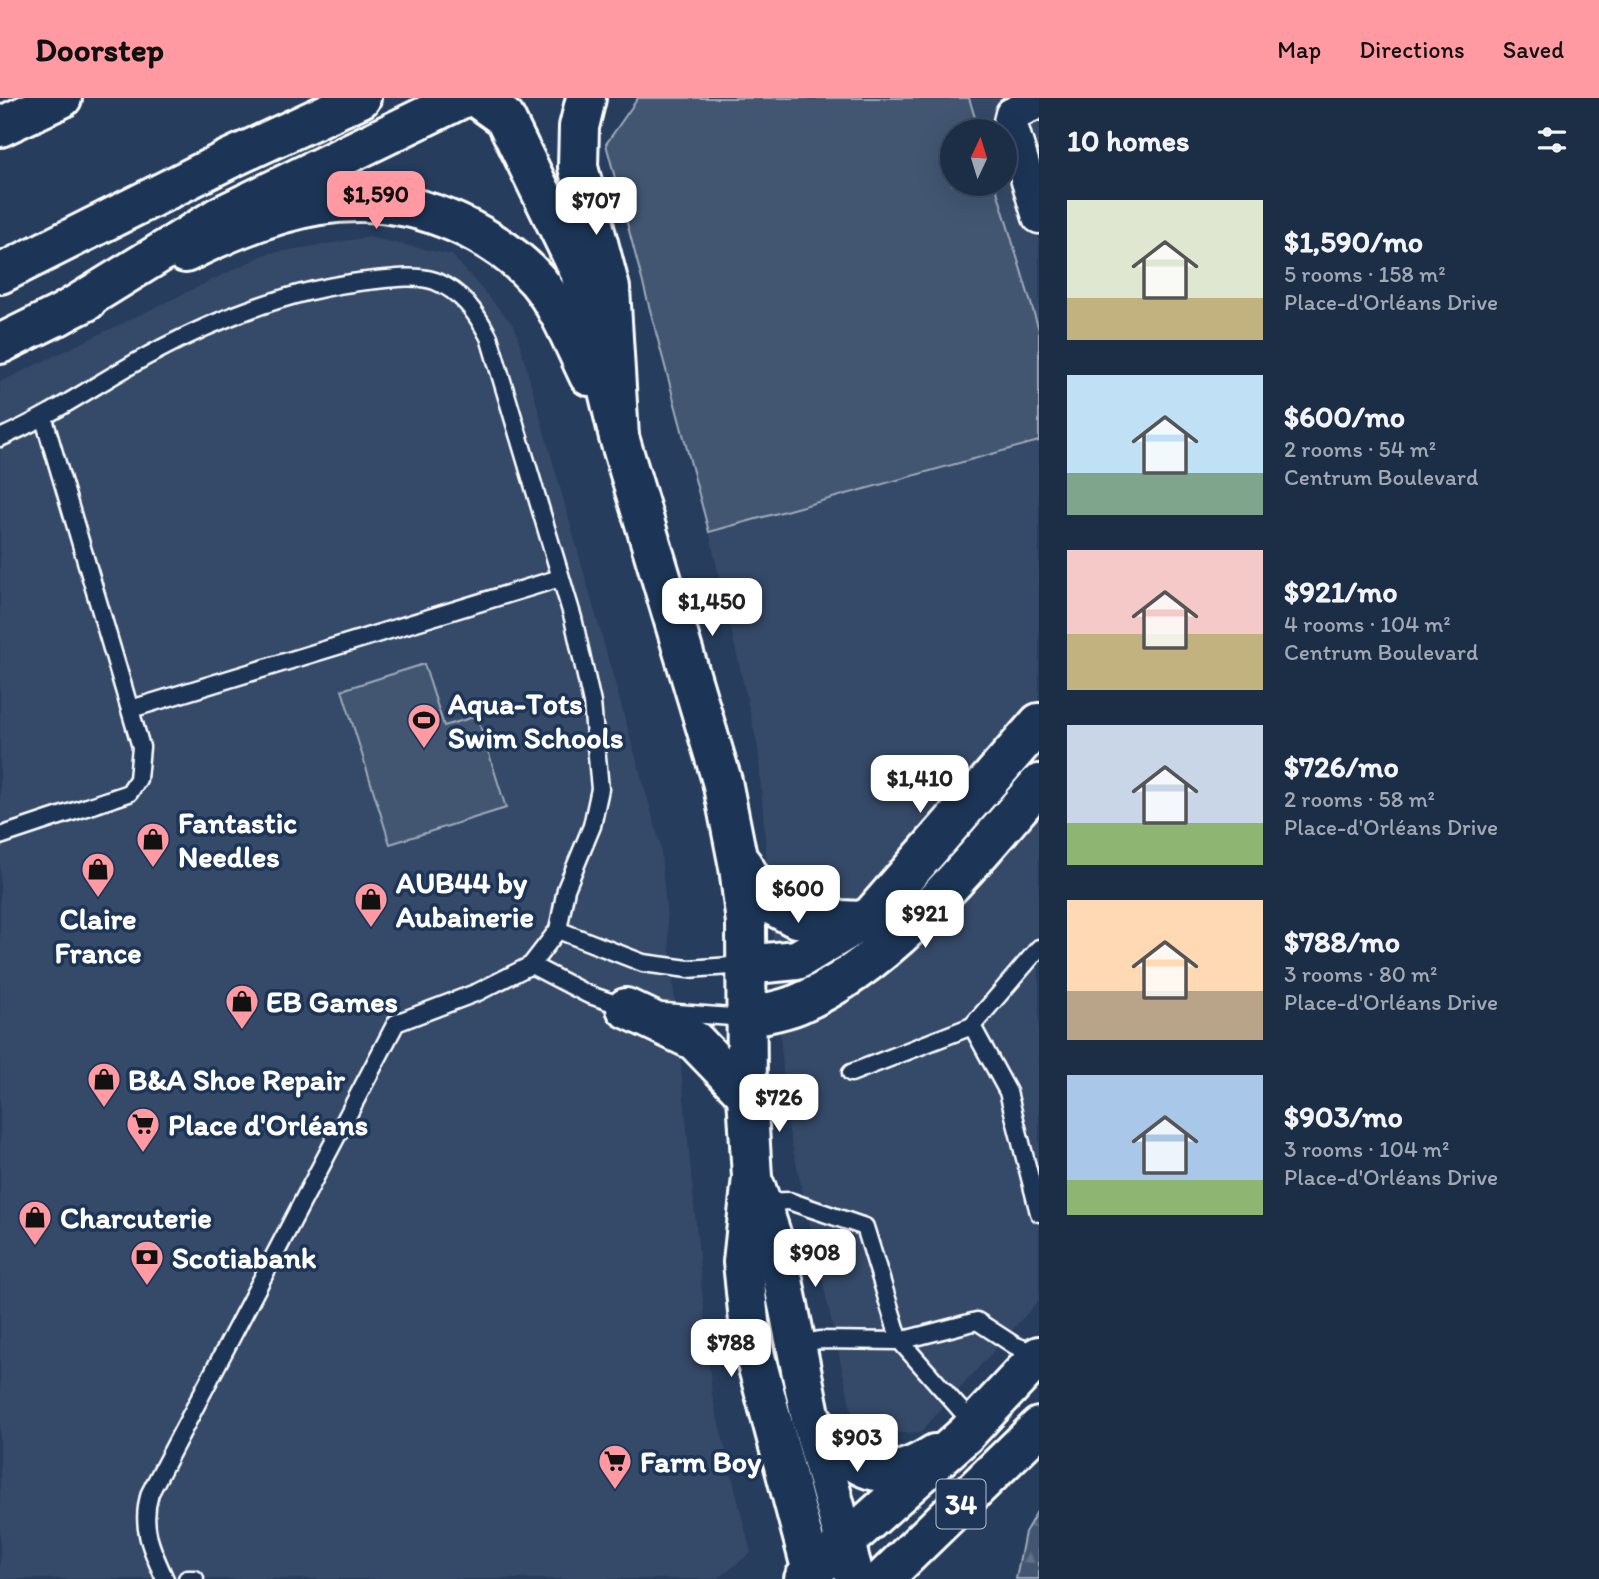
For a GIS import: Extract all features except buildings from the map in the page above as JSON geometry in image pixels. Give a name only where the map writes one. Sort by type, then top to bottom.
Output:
[{"type":"main road","points":[[0,127],[62,98]]},
{"type":"main road","points":[[0,274],[227,160],[361,98]]},
{"type":"main road","points":[[58,316],[220,216],[463,98]]},
{"type":"main road","points":[[477,98],[505,118],[580,272],[619,437],[722,781],[737,856],[746,923],[747,1095],[757,1189],[778,1255],[811,1419],[850,1562]]},
{"type":"main road","points":[[586,98],[579,127],[578,167],[610,288],[619,437]]},
{"type":"main road","points":[[0,344],[219,236],[276,215],[337,201],[382,201],[426,210],[506,250],[539,283],[559,315],[619,437]]},
{"type":"main road","points":[[746,1018],[797,1004],[873,959],[957,877],[1030,767],[1039,723]]},
{"type":"main road","points":[[745,965],[797,960],[862,921],[1030,767]]},
{"type":"main road","points":[[737,856],[764,901],[796,918],[862,921]]},
{"type":"main road","points":[[626,1008],[695,1041],[747,1095]]},
{"type":"main road","points":[[757,1189],[743,1262],[751,1341],[810,1577]]},
{"type":"main road","name":"34","points":[[810,1577],[850,1562],[1039,1356]]},
{"type":"main road","points":[[811,1419],[844,1456],[866,1470],[896,1472],[917,1466],[970,1429]]},
{"type":"main road","name":"34","points":[[883,1579],[1039,1427]]},
{"type":"street","points":[[1039,102],[1012,114],[1010,122],[1039,217]]},
{"type":"lane","points":[[0,438],[44,419],[150,355],[233,317],[295,296],[355,282],[399,278],[432,280],[455,292],[474,309],[489,337],[560,578],[592,703],[600,789],[592,826],[566,889],[558,930],[531,965],[478,992],[396,1023],[150,1493],[144,1513],[145,1529],[151,1550],[165,1579]]},
{"type":"lane","points":[[0,836],[129,793],[138,779],[142,762],[131,709],[44,419]]},
{"type":"lane","points":[[131,709],[560,578]]},
{"type":"lane","points":[[558,930],[643,963],[688,969],[745,965]]},
{"type":"lane","points":[[851,1073],[972,1026],[1039,948]]},
{"type":"lane","points":[[531,965],[587,994],[626,1008],[746,1018]]},
{"type":"lane","points":[[972,1026],[1008,1091],[1039,1213]]},
{"type":"lane","points":[[757,1189],[865,1227],[900,1341],[970,1429]]},
{"type":"lane","points":[[796,1345],[820,1340],[900,1341],[976,1321],[1014,1345],[1039,1356]]},
{"type":"lane","points":[[187,1579],[195,1579]]},
{"type":"shaded area","points":[[969,98],[1039,98],[1039,330],[999,196],[1017,196],[1017,119],[975,119]]},
{"type":"shaded area","points":[[368,237],[452,255],[515,327],[660,843],[712,1395],[751,1553],[717,1579],[0,1579],[0,382],[266,254]]},
{"type":"shaded area","points":[[1039,441],[1039,1300],[921,1432],[857,1436],[787,1122],[758,748],[709,532]]},
{"type":"green space","points":[[638,98],[969,98],[975,119],[940,119],[940,196],[999,196],[1039,330],[1039,441],[709,532],[606,144]]},
{"type":"green space","name":"Aqua-Tots Swim Schools","points":[[424,664],[444,726],[477,716],[506,808],[390,844],[342,690]]},
{"type":"green space","points":[[1039,1508],[1039,1579],[1016,1579],[1025,1532]]},
{"type":"place","name":"Aqua-Tots Swim Schools","points":[[424,750]]},
{"type":"place","name":"Fantastic Needles","points":[[153,869]]},
{"type":"place","name":"Claire France","points":[[98,899]]},
{"type":"place","name":"AUB44 by Aubainerie","points":[[371,929]]},
{"type":"place","name":"EB Games","points":[[242,1031]]},
{"type":"place","name":"B&A Shoe Repair","points":[[104,1109]]},
{"type":"place","name":"Place d'Orléans","points":[[143,1154]]},
{"type":"place","name":"Charcuterie","points":[[35,1247]]},
{"type":"place","name":"Scotiabank","points":[[147,1287]]},
{"type":"place","name":"Farm Boy","points":[[615,1491]]}]
